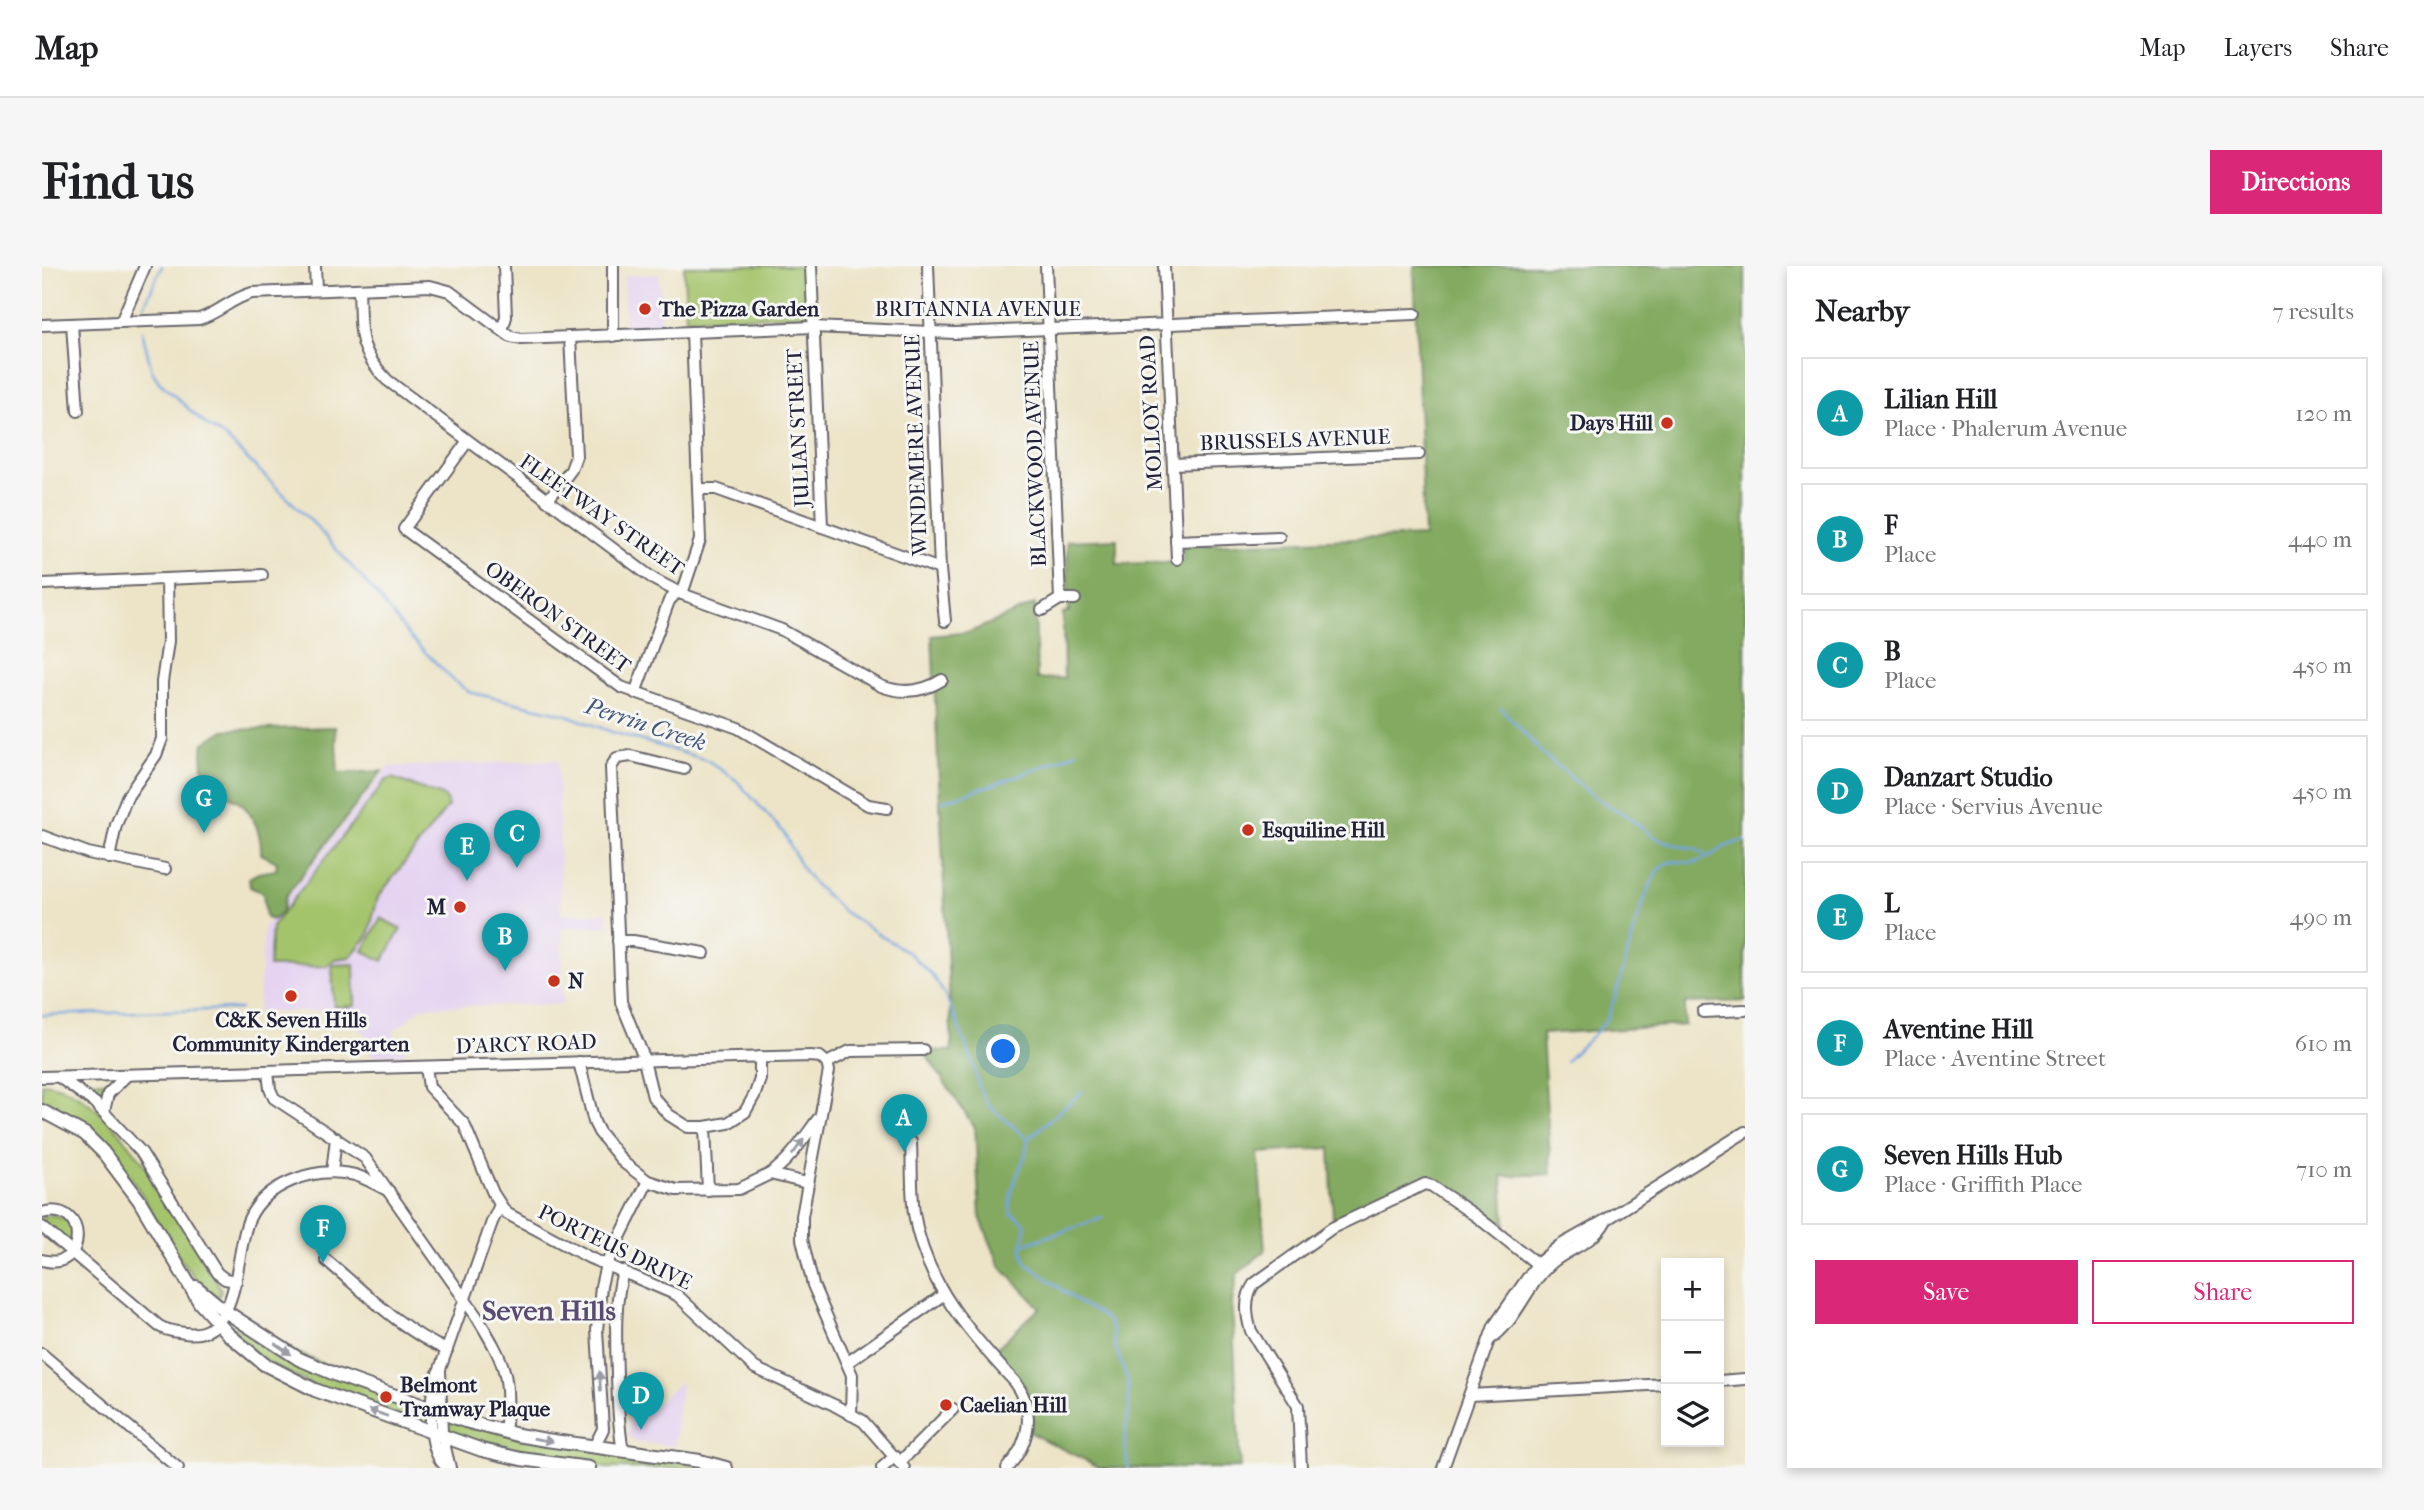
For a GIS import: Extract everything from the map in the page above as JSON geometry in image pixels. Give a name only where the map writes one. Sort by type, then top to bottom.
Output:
[{"type":"main road","points":[[42,1111],[85,1134],[103,1152],[139,1200],[194,1292],[216,1322],[254,1357],[291,1380],[323,1394],[437,1434],[506,1456],[589,1468]]},
{"type":"main road","points":[[190,1283],[225,1311],[299,1359],[436,1410],[505,1432],[699,1461],[726,1468]]},
{"type":"street","points":[[127,321],[145,266]]},
{"type":"street","points":[[315,266],[316,290]]},
{"type":"street","points":[[42,325],[199,319],[211,316],[233,299],[252,293],[440,287],[502,330],[506,317],[504,266]]},
{"type":"street","points":[[613,266],[613,336]]},
{"type":"street","name":"JULIAN STREET","points":[[811,266],[822,527]]},
{"type":"street","name":"WINDEMERE AVENUE","points":[[928,266],[940,569],[945,621]]},
{"type":"street","name":"BLACKWOOD AVENUE","points":[[1046,266],[1060,599]]},
{"type":"street","name":"MOLLOY ROAD","points":[[1164,266],[1177,559]]},
{"type":"street","name":"FLEETWAY STREET","points":[[359,289],[362,340],[368,357],[397,390],[655,580],[679,593],[782,630],[894,691],[904,692],[933,686],[942,680]]},
{"type":"street","name":"BRITANNIA AVENUE","points":[[502,330],[511,337],[521,339],[813,327],[931,332],[1415,314]]},
{"type":"street","points":[[72,324],[78,411]]},
{"type":"street","points":[[635,694],[669,601],[679,593],[701,540],[692,332]]},
{"type":"street","points":[[547,500],[571,470],[576,456],[570,337]]},
{"type":"street","name":"OBERON STREET","points":[[467,442],[404,529],[612,681],[635,694],[738,728],[868,805],[887,808]]},
{"type":"street","name":"BRUSSELS AVENUE","points":[[1173,464],[1419,454]]},
{"type":"street","points":[[699,489],[716,489],[940,569]]},
{"type":"street","points":[[1176,541],[1279,537]]},
{"type":"street","points":[[42,584],[262,575]]},
{"type":"street","points":[[109,858],[116,825],[127,797],[156,755],[162,739],[162,682],[168,640],[167,579]]},
{"type":"street","points":[[1042,610],[1060,599],[1075,599]]},
{"type":"street","points":[[684,769],[631,756],[622,756],[612,762],[610,772],[621,1002],[645,1060],[653,1097],[669,1115],[688,1127],[728,1123],[745,1112],[760,1079],[760,1057]]},
{"type":"street","points":[[42,836],[88,853],[165,869]]},
{"type":"street","points":[[618,941],[704,953]]},
{"type":"street","points":[[1703,1012],[1745,1010]]},
{"type":"street","points":[[851,1415],[852,1376],[813,1285],[802,1239],[802,1216],[829,1071],[827,1063],[850,1051],[923,1050]]},
{"type":"street","name":"D'ARCY ROAD","points":[[42,1077],[811,1056],[820,1057],[827,1063]]},
{"type":"street","points":[[579,1062],[599,1132],[624,1163],[648,1181],[676,1190],[745,1188],[770,1174],[791,1157],[821,1115]]},
{"type":"street","points":[[426,1067],[429,1087],[464,1124],[500,1205],[432,1391],[437,1434],[449,1468]]},
{"type":"street","points":[[268,1072],[274,1098],[365,1158],[494,1345],[507,1376],[509,1391],[505,1432]]},
{"type":"street","points":[[104,1111],[108,1094],[126,1076]]},
{"type":"street","points":[[59,1077],[104,1111],[141,1152],[217,1273],[225,1279],[236,1281]]},
{"type":"street","points":[[705,1127],[708,1190]]},
{"type":"street","points":[[1443,1468],[1489,1340],[1501,1314],[1537,1264],[1559,1246],[1745,1132]]},
{"type":"street","points":[[332,1172],[336,1138]]},
{"type":"street","points":[[911,1142],[915,1219],[926,1258],[943,1295],[1024,1394],[1028,1415],[1026,1437],[1017,1457],[1007,1468]]},
{"type":"street","points":[[42,1227],[163,1329],[194,1334],[216,1322],[225,1311],[236,1281],[239,1253],[248,1221],[254,1211],[282,1185],[308,1174],[332,1172],[364,1178],[389,1191]]},
{"type":"street","points":[[770,1174],[807,1183]]},
{"type":"street","points":[[594,1447],[602,1432],[597,1331],[600,1286],[606,1265],[648,1181]]},
{"type":"street","points":[[1301,1468],[1297,1406],[1251,1331],[1247,1319],[1247,1301],[1254,1284],[1332,1228],[1425,1184],[1476,1216],[1537,1264]]},
{"type":"street","name":"PORTEUS DRIVE","points":[[500,1205],[516,1219],[606,1265],[667,1289],[686,1301],[755,1368],[851,1415],[874,1432],[900,1462]]},
{"type":"street","points":[[42,1213],[59,1212],[73,1221],[78,1237],[72,1253],[57,1262],[42,1260]]},
{"type":"street","points":[[1489,1340],[1501,1332],[1554,1261],[1600,1231],[1607,1219]]},
{"type":"street","points":[[326,1260],[402,1322],[434,1345],[447,1350]]},
{"type":"street","points":[[622,1451],[616,1328],[618,1291],[623,1271]]},
{"type":"street","points":[[848,1363],[943,1295]]},
{"type":"street","points":[[42,1354],[178,1468]]},
{"type":"street","points":[[1724,1381],[1745,1379]]},
{"type":"street","points":[[1470,1395],[1661,1384]]},
{"type":"street","points":[[882,1468],[900,1462],[953,1409]]},
{"type":"shaded area","points":[[659,274],[661,326],[625,328],[623,276]]},
{"type":"shaded area","points":[[558,760],[561,914],[607,913],[607,926],[562,928],[563,1004],[422,1007],[393,1032],[405,1046],[405,1055],[370,1056],[369,1038],[342,1010],[258,1013],[264,927],[388,767]]},
{"type":"shaded area","points":[[681,1381],[675,1446],[634,1442],[629,1435],[628,1405],[656,1404]]},
{"type":"green space","points":[[684,266],[804,266],[806,315],[686,319]]},
{"type":"green space","points":[[1414,266],[1745,266],[1745,1001],[1685,1003],[1685,1025],[1542,1034],[1551,1174],[1502,1176],[1505,1226],[1432,1178],[1418,1179],[1333,1219],[1330,1148],[1258,1153],[1265,1251],[1237,1274],[1232,1302],[1240,1468],[1101,1468],[1030,1433],[1030,1404],[1024,1386],[992,1352],[1040,1308],[1000,1266],[980,1217],[975,1128],[923,1050],[952,1051],[932,636],[970,632],[1035,604],[1037,679],[1064,678],[1063,613],[1069,612],[1067,541],[1117,539],[1117,564],[1183,562],[1182,546],[1424,536]]},
{"type":"green space","points":[[335,727],[338,773],[382,771],[286,896],[282,912],[273,920],[266,918],[263,893],[250,887],[249,878],[258,873],[276,870],[277,862],[261,854],[260,837],[250,813],[231,797],[204,787],[204,743],[224,730]]},
{"type":"green space","points":[[392,778],[445,797],[448,806],[378,897],[368,936],[350,957],[335,959],[327,966],[269,967],[272,927],[385,781]]},
{"type":"green space","points":[[381,918],[401,929],[383,961],[363,951]]},
{"type":"green space","points":[[354,964],[355,1006],[334,1007],[332,965]]},
{"type":"green space","points":[[109,1081],[111,1085],[101,1102],[73,1082]]},
{"type":"green space","points":[[42,1083],[68,1090],[93,1107],[118,1131],[141,1159],[182,1222],[213,1274],[221,1290],[220,1295],[216,1297],[185,1265],[137,1186],[109,1150],[42,1105]]},
{"type":"green space","points":[[52,1215],[67,1220],[72,1226],[72,1245],[68,1246],[42,1222],[42,1217]]},
{"type":"green space","points":[[228,1325],[248,1331],[428,1410],[429,1423],[327,1393],[259,1358]]},
{"type":"green space","points":[[445,1420],[719,1468],[608,1468],[521,1456],[446,1434]]},
{"type":"waterway","name":"Perrin Creek","points":[[144,306],[162,266]]},
{"type":"waterway","name":"Perrin Creek","points":[[142,331],[152,371],[159,382],[205,424],[225,437],[315,525],[410,637],[452,679],[469,692],[564,714],[612,732],[707,760],[736,780],[784,833],[800,865],[815,885],[843,911],[910,954],[931,974],[944,993],[959,1027],[980,1090],[988,1105],[1028,1139],[1010,1203],[1011,1213],[1026,1226],[1022,1249],[1025,1262],[1081,1304],[1100,1314],[1109,1322],[1113,1331],[1115,1346],[1128,1381],[1129,1410],[1125,1436],[1128,1468]]},
{"type":"waterway","points":[[1501,708],[1542,753],[1596,798],[1624,814],[1656,838],[1695,849],[1707,856]]},
{"type":"waterway","points":[[942,801],[1010,779],[1077,752]]},
{"type":"waterway","points":[[1566,1061],[1594,1035],[1607,1018],[1640,911],[1657,873],[1669,862],[1697,862],[1731,844],[1745,841]]},
{"type":"waterway","points":[[42,1015],[240,1009]]},
{"type":"waterway","points":[[1029,1138],[1082,1092]]},
{"type":"waterway","points":[[1023,1245],[1102,1218]]},
{"type":"place","name":"The Pizza Garden","points":[[645,309]]},
{"type":"place","name":"Days Hill","points":[[1667,423]]},
{"type":"place","name":"Esquiline Hill","points":[[1248,830]]},
{"type":"place","name":"Seven Hills Hub","points":[[204,833]]},
{"type":"place","name":"B","points":[[517,868]]},
{"type":"place","name":"L","points":[[467,881]]},
{"type":"place","name":"M","points":[[460,907]]},
{"type":"place","name":"F","points":[[505,971]]},
{"type":"place","name":"N","points":[[554,981]]},
{"type":"place","name":"C&K Seven Hills Community Kindergarten","points":[[291,996]]},
{"type":"place","name":"Lilian Hill","points":[[904,1152]]},
{"type":"place","name":"Aventine Hill","points":[[323,1263]]},
{"type":"place","name":"Belmont Tramway Plaque","points":[[386,1397]]},
{"type":"place","name":"Caelian Hill","points":[[946,1405]]},
{"type":"place","name":"Danzart Studio","points":[[641,1430]]},
{"type":"district","name":"Seven Hills","points":[[549,1310]]}]
